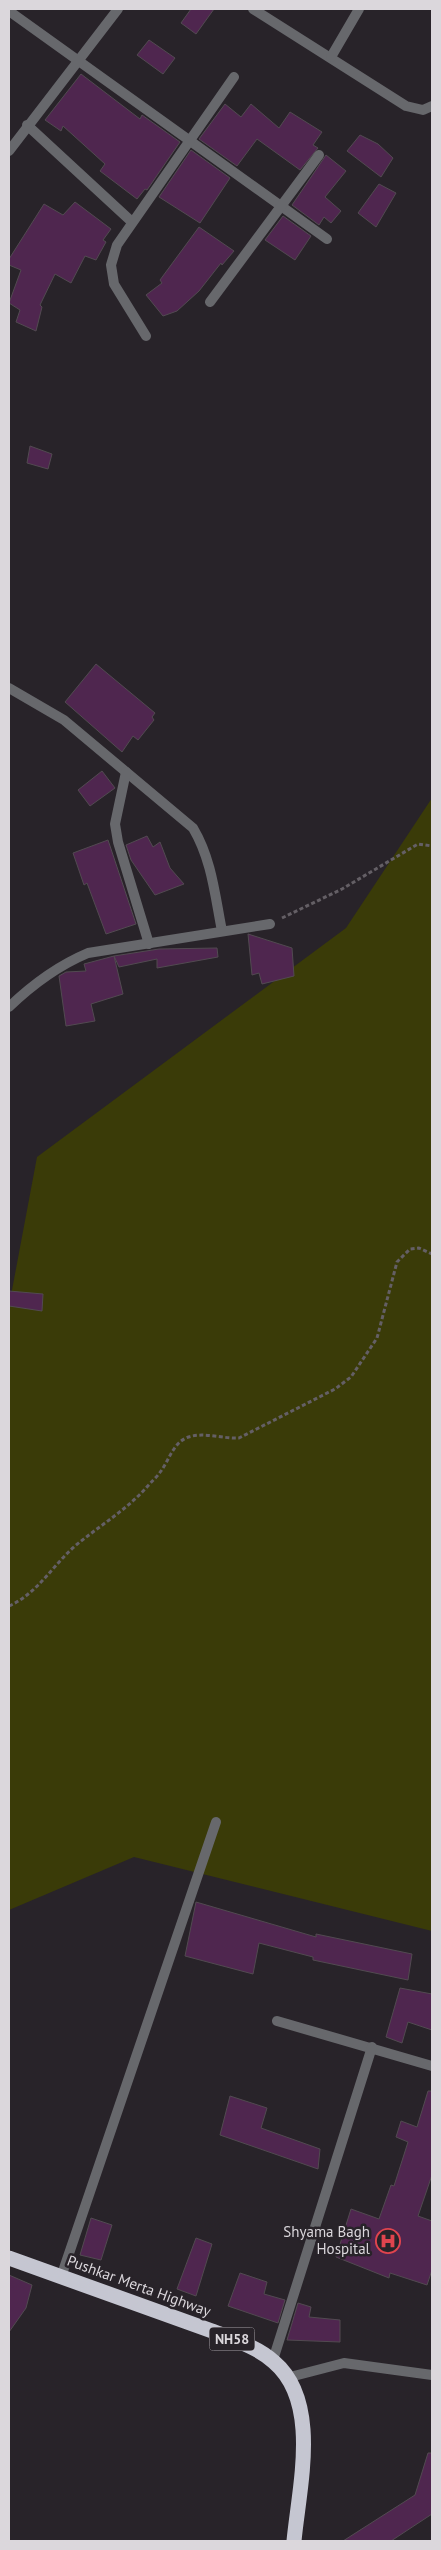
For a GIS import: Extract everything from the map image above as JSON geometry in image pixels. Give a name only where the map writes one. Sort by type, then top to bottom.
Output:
[{"type":"highway","name":"Pushkar Merta Highway","points":[[9,2258],[238,2342],[273,2360],[290,2377],[300,2402],[304,2435],[294,2541]]},
{"type":"street","points":[[9,151],[27,125],[118,9]]},
{"type":"street","points":[[253,9],[406,106],[423,110],[432,106]]},
{"type":"street","points":[[331,57],[359,9]]},
{"type":"street","points":[[9,11],[326,239]]},
{"type":"street","points":[[146,336],[114,284],[111,265],[117,245],[234,76]]},
{"type":"street","points":[[27,125],[132,222]]},
{"type":"street","points":[[210,302],[280,205],[319,155]]},
{"type":"street","points":[[9,688],[64,720],[193,828],[203,845],[210,867],[222,931]]},
{"type":"street","points":[[126,772],[115,824],[118,842],[150,944]]},
{"type":"street","points":[[9,1007],[29,987],[64,964],[88,953],[270,924]]},
{"type":"street","points":[[61,2277],[216,1822]]},
{"type":"street","points":[[277,2021],[432,2066]]},
{"type":"street","points":[[273,2360],[372,2048]]},
{"type":"street","points":[[290,2377],[344,2363],[432,2375]]},
{"type":"path","points":[[270,924],[342,889],[418,844],[432,846]]},
{"type":"path","points":[[9,1606],[24,1599],[40,1584],[60,1559],[136,1498],[161,1471],[176,1446],[186,1438],[201,1435],[224,1439],[239,1438],[345,1382],[377,1338],[398,1262],[410,1249],[419,1248],[432,1254]]},
{"type":"shaded area","points":[[432,798],[432,1931],[134,1857],[9,1910],[9,1306],[37,1157],[346,928]]},
{"type":"building","points":[[191,9],[214,9],[196,34],[181,23]]},
{"type":"building","points":[[149,40],[175,58],[163,74],[137,55]]},
{"type":"building","points":[[81,74],[140,119],[142,115],[180,142],[147,190],[145,189],[137,199],[100,171],[105,164],[63,126],[61,131],[45,120]]},
{"type":"building","points":[[225,104],[241,117],[251,104],[279,128],[290,112],[322,132],[313,145],[318,148],[300,170],[257,139],[237,166],[199,139]]},
{"type":"building","points":[[360,135],[378,144],[393,158],[381,177],[347,151]]},
{"type":"building","points":[[191,150],[230,178],[200,223],[159,197]]},
{"type":"building","points":[[326,155],[346,171],[325,197],[341,211],[331,223],[324,217],[319,225],[292,205]]},
{"type":"building","points":[[379,184],[396,193],[376,227],[358,213]]},
{"type":"building","points":[[75,202],[111,229],[103,240],[106,242],[96,260],[85,256],[71,283],[55,274],[40,305],[42,307],[36,331],[16,322],[20,310],[9,303],[21,270],[9,265],[9,259],[44,204],[63,215]]},
{"type":"building","points":[[283,216],[311,236],[295,260],[265,240]]},
{"type":"building","points":[[199,227],[234,251],[222,265],[221,263],[199,291],[177,311],[163,316],[146,295],[162,283],[160,280]]},
{"type":"building","points":[[30,446],[52,454],[48,469],[27,463]]},
{"type":"building","points":[[96,664],[155,713],[152,717],[154,720],[138,740],[133,736],[122,752],[65,702]]},
{"type":"building","points":[[102,771],[115,788],[90,806],[78,790]]},
{"type":"building","points":[[147,836],[153,847],[160,842],[170,868],[184,884],[155,895],[131,860],[126,845]]},
{"type":"building","points":[[108,840],[136,924],[106,934],[87,883],[84,885],[73,853]]},
{"type":"building","points":[[248,934],[292,948],[294,976],[262,984],[259,973],[252,975]]},
{"type":"building","points":[[217,948],[218,957],[157,968],[157,959],[119,967],[114,956],[159,949]]},
{"type":"building","points":[[114,956],[123,994],[91,1004],[95,1021],[66,1026],[59,976],[66,972],[86,971],[84,964]]},
{"type":"building","points":[[9,1291],[43,1294],[42,1311],[9,1306]]},
{"type":"building","points":[[196,1902],[316,1937],[316,1934],[412,1954],[408,1980],[313,1960],[313,1957],[259,1943],[253,1974],[185,1956]]},
{"type":"building","points":[[400,1988],[432,1994],[432,2030],[408,2022],[402,2043],[386,2037]]},
{"type":"building","points":[[428,2091],[432,2091],[432,2175],[418,2216],[432,2221],[432,2270],[427,2285],[390,2273],[389,2278],[336,2257],[351,2209],[379,2219],[391,2185],[394,2186],[408,2142],[396,2137],[401,2121],[417,2127]]},
{"type":"building","points":[[230,2096],[267,2108],[261,2128],[320,2149],[318,2169],[220,2135]]},
{"type":"building","points":[[91,2218],[112,2225],[101,2260],[80,2255]]},
{"type":"building","points":[[196,2238],[212,2244],[196,2296],[177,2289]]},
{"type":"building","points":[[240,2273],[267,2282],[264,2294],[285,2300],[278,2323],[228,2306]]},
{"type":"building","points":[[9,2275],[32,2285],[26,2308],[9,2332]]},
{"type":"building","points":[[298,2303],[311,2307],[309,2317],[340,2320],[340,2342],[287,2340]]},
{"type":"building","points":[[428,2453],[432,2453],[432,2514],[391,2541],[343,2541],[415,2495]]},
{"type":"place","name":"Shyama Bagh Hospital","points":[[388,2241]]}]
